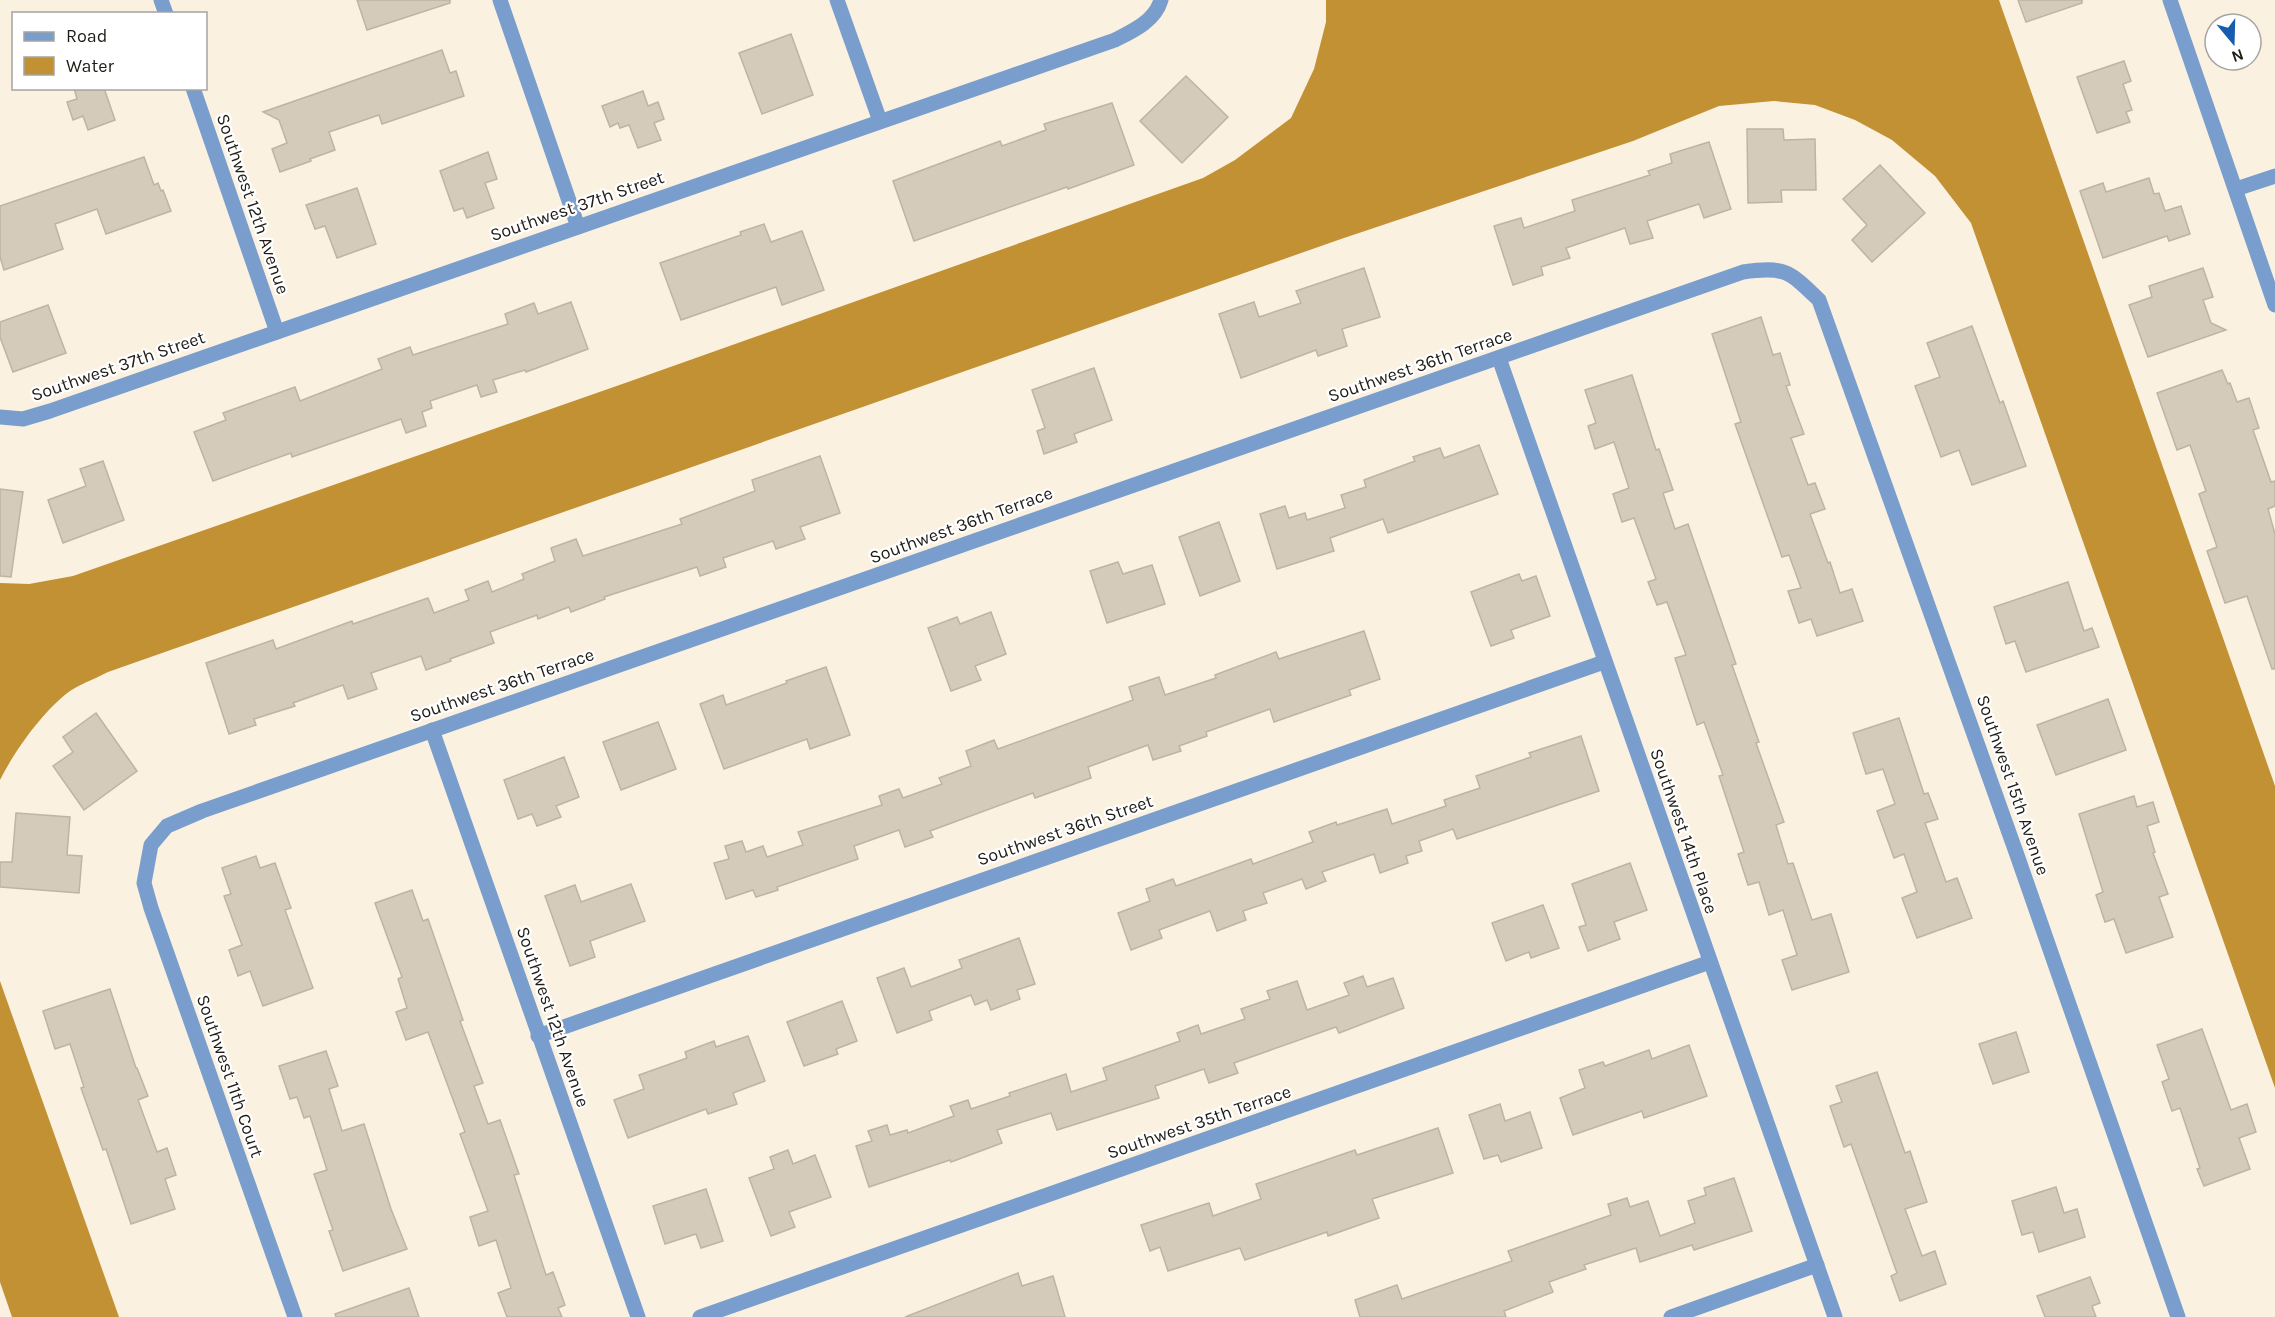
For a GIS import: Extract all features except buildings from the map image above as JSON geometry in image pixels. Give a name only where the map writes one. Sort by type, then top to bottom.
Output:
[{"type":"street","points":[[500,0],[578,227]]},
{"type":"street","points":[[837,0],[880,121]]},
{"type":"street","points":[[2170,0],[2275,305]]},
{"type":"street","name":"Southwest 37th Street","points":[[0,417],[23,419],[50,411],[1115,40],[1136,30],[1159,5]]},
{"type":"street","name":"Southwest 12th Avenue","points":[[194,90],[277,332]]},
{"type":"street","points":[[2236,189],[2275,176]]},
{"type":"street","name":"Southwest 36th Terrace","points":[[151,845],[167,826],[202,811],[1743,272],[1768,268],[1794,276]]},
{"type":"street","name":"Southwest 15th Avenue","points":[[1794,276],[1819,300],[2013,843],[2178,1317]]},
{"type":"street","name":"Southwest 14th Place","points":[[1498,358],[1835,1317]]},
{"type":"street","name":"Southwest 36th Street","points":[[538,1036],[1604,662]]},
{"type":"street","name":"Southwest 12th Avenue","points":[[432,730],[638,1317]]},
{"type":"street","name":"Southwest 11th Court","points":[[151,845],[144,884],[151,908],[295,1317]]},
{"type":"street","name":"Southwest 35th Terrace","points":[[700,1317],[1710,962]]},
{"type":"street","points":[[1671,1317],[1817,1265]]},
{"type":"water","points":[[1326,0],[1999,0],[2275,786],[2275,1088],[1971,223],[1935,176],[1892,140],[1855,120],[1815,105],[1774,101],[1719,106],[1633,141],[1341,239],[108,672],[75,688],[47,712],[29,734],[0,780],[0,583],[29,584],[73,576],[1203,178],[1235,160],[1291,118],[1314,69],[1326,22]]},
{"type":"water","points":[[0,981],[119,1317],[12,1317],[0,1282]]}]
